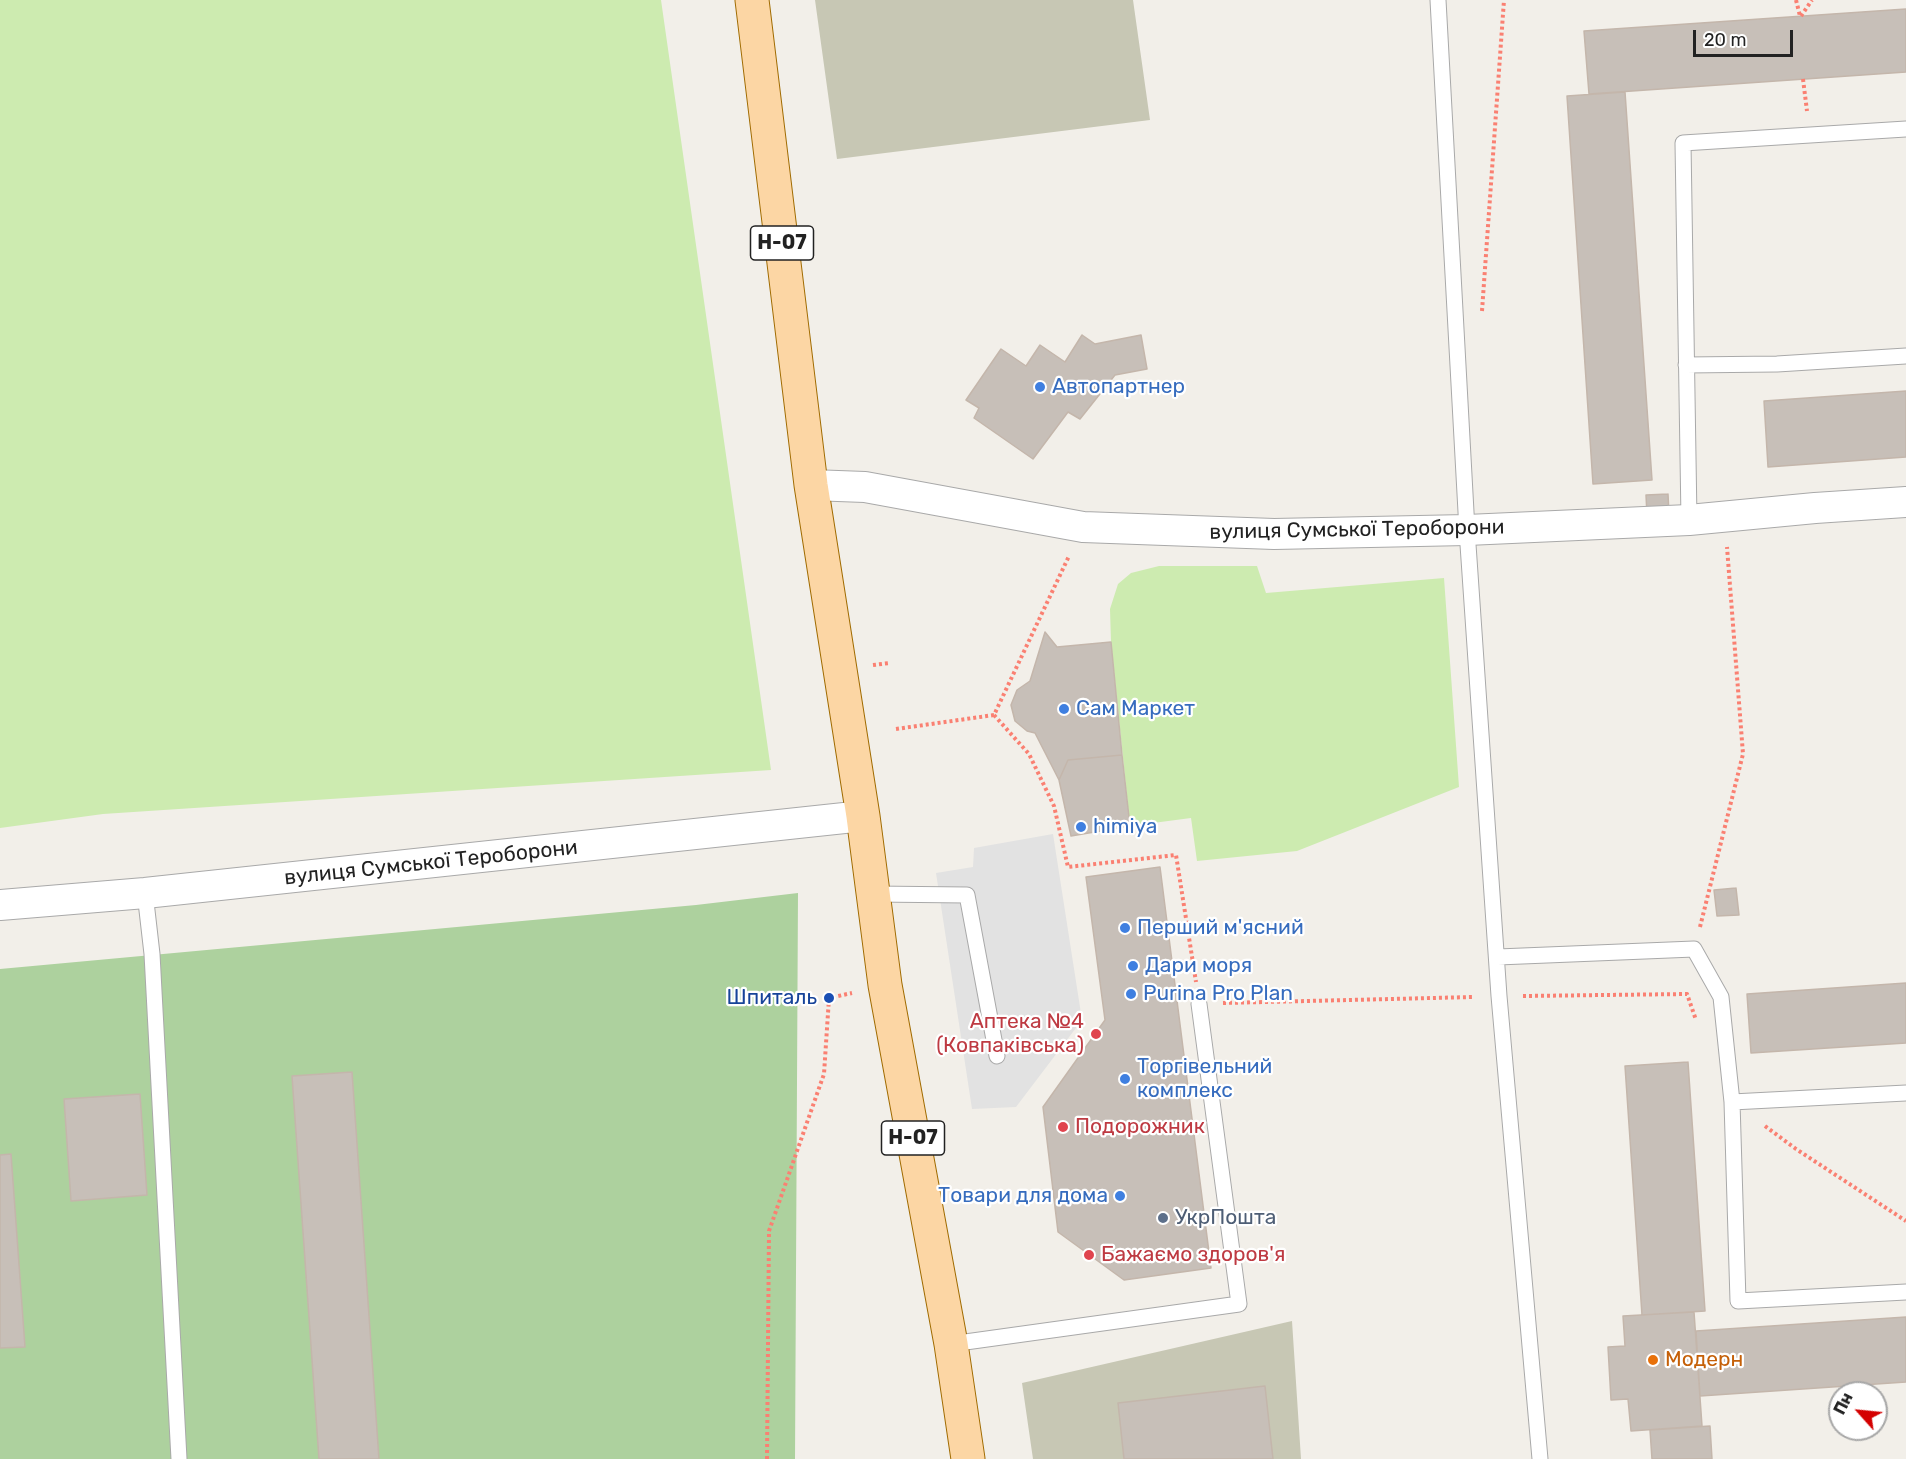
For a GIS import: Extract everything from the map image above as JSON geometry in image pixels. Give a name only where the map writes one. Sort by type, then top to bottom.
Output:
[{"type":"main road","name":"Н-07","points":[[752,0],[811,485],[863,816],[885,985],[951,1344],[968,1459]]},
{"type":"street","name":"вулиця Сумської Тероборони","points":[[811,485],[865,487],[1083,527],[1274,534],[1467,530],[1689,520],[1906,502]]},
{"type":"street","name":"вулиця Сумської Тероборони","points":[[0,905],[145,893],[863,816]]},
{"type":"lane","points":[[1438,0],[1467,530],[1499,996],[1540,1459]]},
{"type":"lane","points":[[1689,520],[1683,143],[1906,129]]},
{"type":"lane","points":[[1686,365],[1777,364],[1906,356]]},
{"type":"lane","points":[[145,893],[152,966],[179,1459]]},
{"type":"lane","points":[[873,894],[967,895],[997,1056]]},
{"type":"lane","points":[[1498,957],[1694,949],[1720,997],[1732,1102],[1738,1301],[1906,1292]]},
{"type":"lane","points":[[951,1344],[1239,1304],[1199,1004]]},
{"type":"lane","points":[[1732,1102],[1906,1093]]},
{"type":"path","points":[[1482,318],[1504,0]]},
{"type":"path","points":[[1796,0],[1801,16],[1812,0]]},
{"type":"path","points":[[1803,79],[1809,135]]},
{"type":"path","points":[[1694,949],[1743,754],[1725,516]]},
{"type":"path","points":[[994,715],[1083,527]]},
{"type":"path","points":[[896,729],[994,715]]},
{"type":"path","points":[[994,715],[1029,754],[1054,806],[1068,867],[1176,855],[1199,1004],[1499,996],[1687,994],[1698,1024]]},
{"type":"path","points":[[767,1459],[769,1231],[824,1074],[829,998]]},
{"type":"path","points":[[1732,1102],[1796,1149],[1906,1221]]},
{"type":"shaded area","points":[[815,0],[1133,0],[1150,120],[837,159]]},
{"type":"shaded area","points":[[1053,834],[1082,1020],[1016,1107],[972,1109],[936,873],[973,867],[974,848]]},
{"type":"shaded area","points":[[1292,1321],[1301,1459],[1033,1459],[1022,1383]]},
{"type":"green space","points":[[0,0],[661,0],[771,770],[103,814],[0,828]]},
{"type":"green space","points":[[1159,566],[1257,566],[1266,593],[1444,578],[1459,787],[1297,851],[1197,861],[1191,818],[1130,826],[1111,642],[1110,609],[1118,584],[1131,573]]},
{"type":"green space","points":[[798,893],[795,1459],[0,1459],[0,969],[696,905]]},
{"type":"building","points":[[1906,9],[1906,72],[1589,94],[1584,31]]},
{"type":"building","points":[[1625,92],[1652,480],[1593,484],[1567,96]]},
{"type":"building","name":"Автопартнер","points":[[1082,335],[1095,344],[1141,335],[1147,369],[1115,375],[1080,419],[1068,412],[1033,459],[974,418],[979,408],[966,400],[1001,349],[1026,366],[1040,345],[1065,362]]},
{"type":"building","points":[[1906,391],[1906,457],[1768,467],[1764,401]]},
{"type":"building","points":[[1668,494],[1669,514],[1647,515],[1646,495]]},
{"type":"building","name":"Сам Маркет","points":[[1045,632],[1057,647],[1111,642],[1122,755],[1068,760],[1059,780],[1035,733],[1027,731],[1015,721],[1011,705],[1017,690],[1030,681]]},
{"type":"building","points":[[1122,755],[1130,826],[1071,836],[1059,780],[1068,760]]},
{"type":"building","name":"Торгівельний комплекс","points":[[1160,867],[1211,1268],[1124,1280],[1058,1232],[1043,1107],[1105,1020],[1086,877]]},
{"type":"building","points":[[1736,888],[1739,915],[1717,916],[1714,890]]},
{"type":"building","points":[[1906,983],[1906,1043],[1751,1053],[1747,994]]},
{"type":"building","points":[[1688,1062],[1705,1311],[1642,1315],[1625,1066]]},
{"type":"building","points":[[352,1072],[379,1459],[319,1459],[292,1076]]},
{"type":"building","points":[[140,1094],[147,1195],[71,1201],[64,1099]]},
{"type":"building","points":[[11,1154],[25,1347],[0,1348],[0,1155]]},
{"type":"building","name":"Модерн","points":[[1694,1312],[1702,1426],[1631,1431],[1628,1399],[1611,1400],[1608,1347],[1625,1346],[1623,1316]]},
{"type":"building","points":[[1906,1317],[1906,1382],[1828,1381],[1828,1387],[1700,1396],[1696,1331]]},
{"type":"building","points":[[1265,1386],[1273,1459],[1124,1459],[1118,1403]]},
{"type":"building","points":[[1710,1426],[1712,1459],[1652,1459],[1650,1430]]},
{"type":"place","name":"Автопартнер","points":[[1040,387]]},
{"type":"place","name":"Сам Маркет","points":[[1064,709]]},
{"type":"place","name":"himiya","points":[[1081,827]]},
{"type":"place","name":"Перший м'ясний","points":[[1125,928]]},
{"type":"place","name":"Дари моря","points":[[1133,966]]},
{"type":"place","name":"Purina Pro Plan","points":[[1131,994]]},
{"type":"place","name":"Шпиталь","points":[[829,998]]},
{"type":"place","name":"Аптека №4 (Ковпаківська)","points":[[1096,1034]]},
{"type":"place","name":"Торгівельний комплекс","points":[[1125,1079]]},
{"type":"place","name":"Подорожник","points":[[1063,1127]]},
{"type":"place","name":"Товари для дома","points":[[1120,1196]]},
{"type":"place","name":"УкрПошта","points":[[1163,1218]]},
{"type":"place","name":"Бажаємо здоров'я","points":[[1089,1255]]},
{"type":"place","name":"Модерн","points":[[1653,1360]]}]
